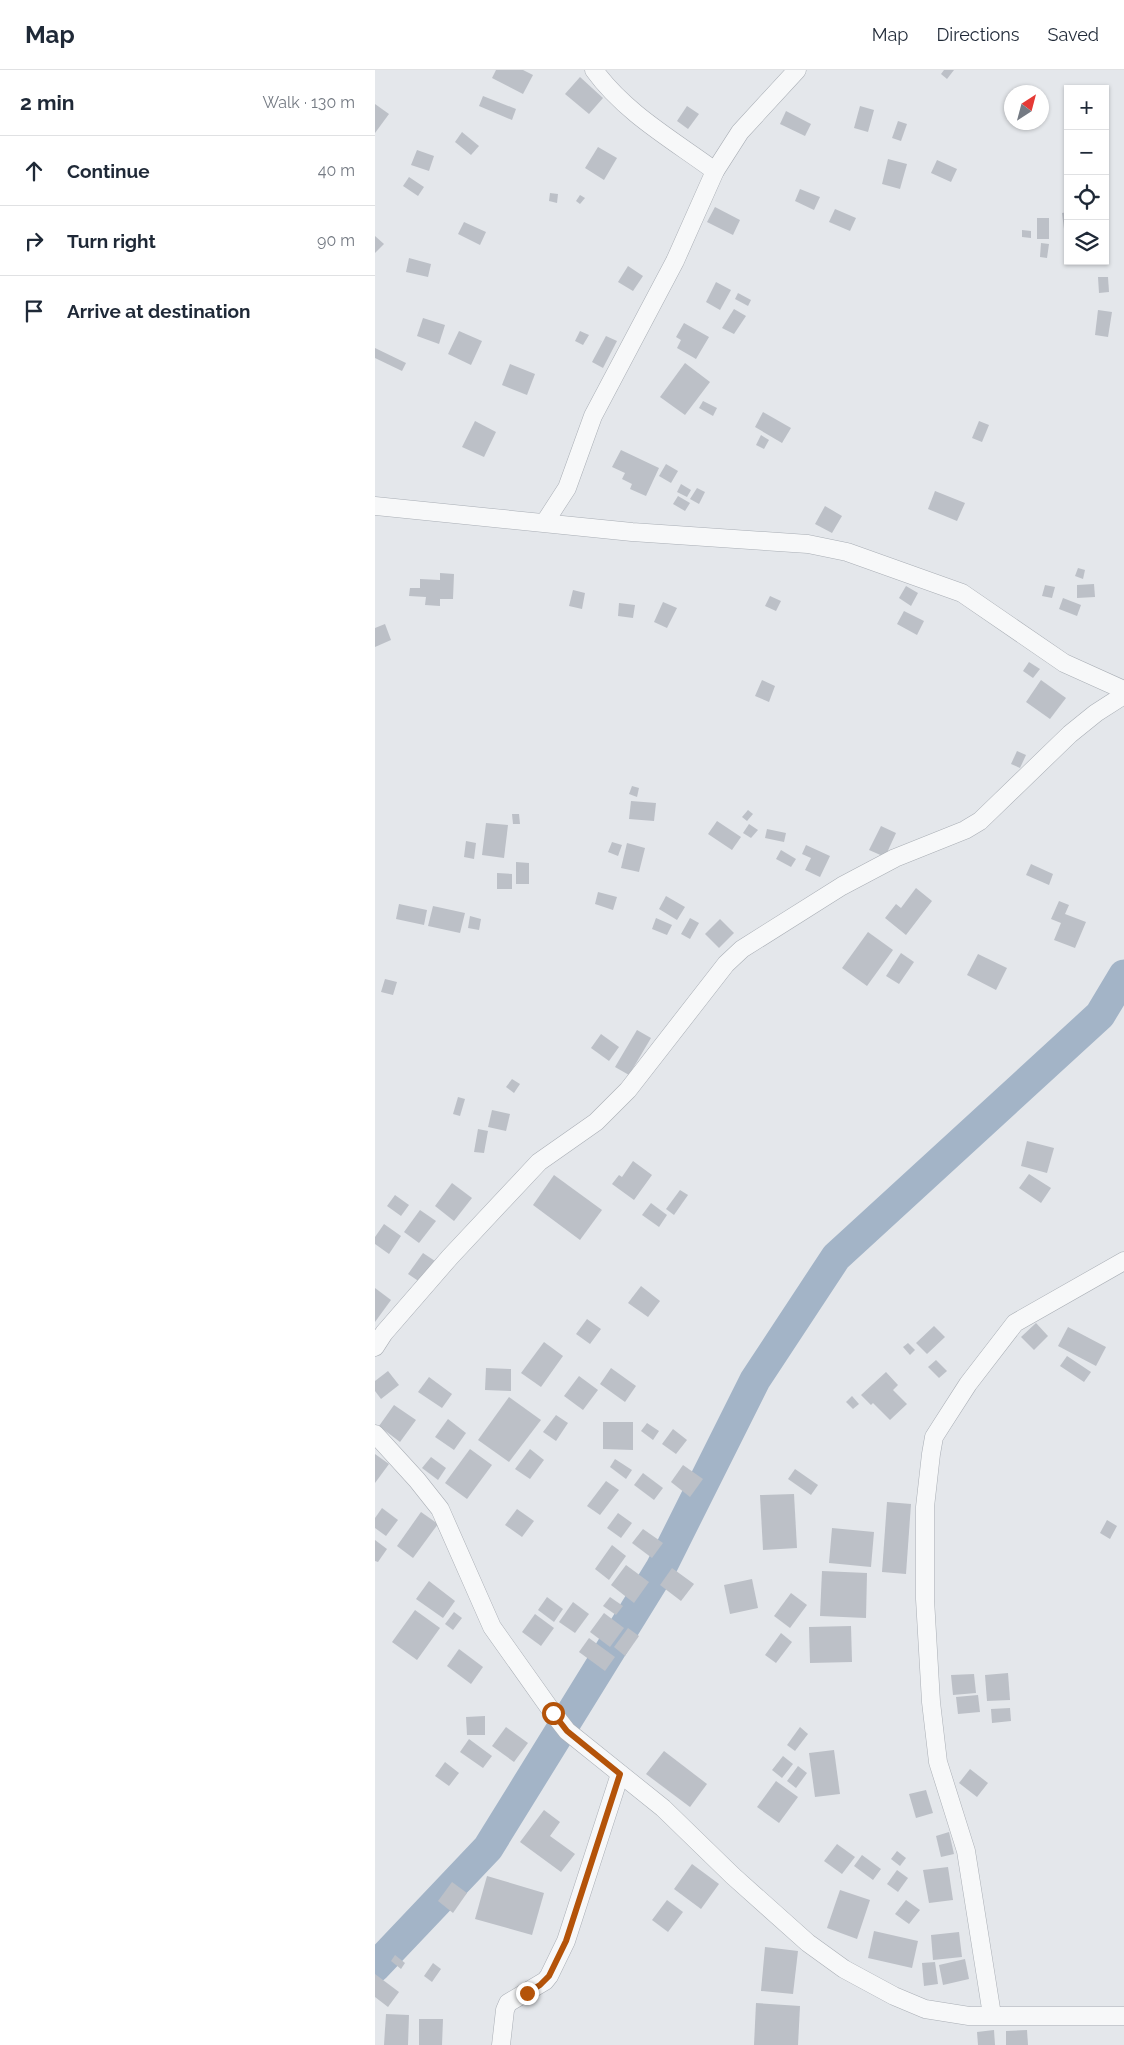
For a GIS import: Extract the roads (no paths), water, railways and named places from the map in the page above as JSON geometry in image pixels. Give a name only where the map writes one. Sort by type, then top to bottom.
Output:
[{"type":"street","points":[[594,70],[614,95],[629,108],[715,171]]},
{"type":"street","points":[[545,522],[567,488],[593,416],[675,261],[715,171],[740,132],[797,70]]},
{"type":"street","points":[[375,506],[632,532],[808,544],[847,552],[962,593],[1064,663],[1124,690]]},
{"type":"street","points":[[375,1347],[384,1333],[450,1257],[539,1162],[596,1122],[628,1090],[726,964],[742,949],[842,886],[895,858],[965,830],[980,821],[1070,734],[1096,713],[1124,695]]},
{"type":"street","points":[[992,2015],[966,1851],[938,1762],[931,1702],[925,1599],[925,1507],[931,1454],[935,1437],[941,1426],[968,1384],[1015,1323],[1124,1260]]},
{"type":"street","points":[[375,1434],[417,1480],[440,1509],[492,1627],[567,1731],[663,1808],[733,1876],[807,1943],[845,1969],[894,1996],[925,2009],[969,2016],[1124,2016]]},
{"type":"street","points":[[501,2045],[505,2010],[508,2003],[545,1981],[566,1941],[620,1774]]},
{"type":"waterway","points":[[375,1967],[488,1848],[661,1568],[755,1380],[836,1257],[1100,1015],[1124,975]]}]
